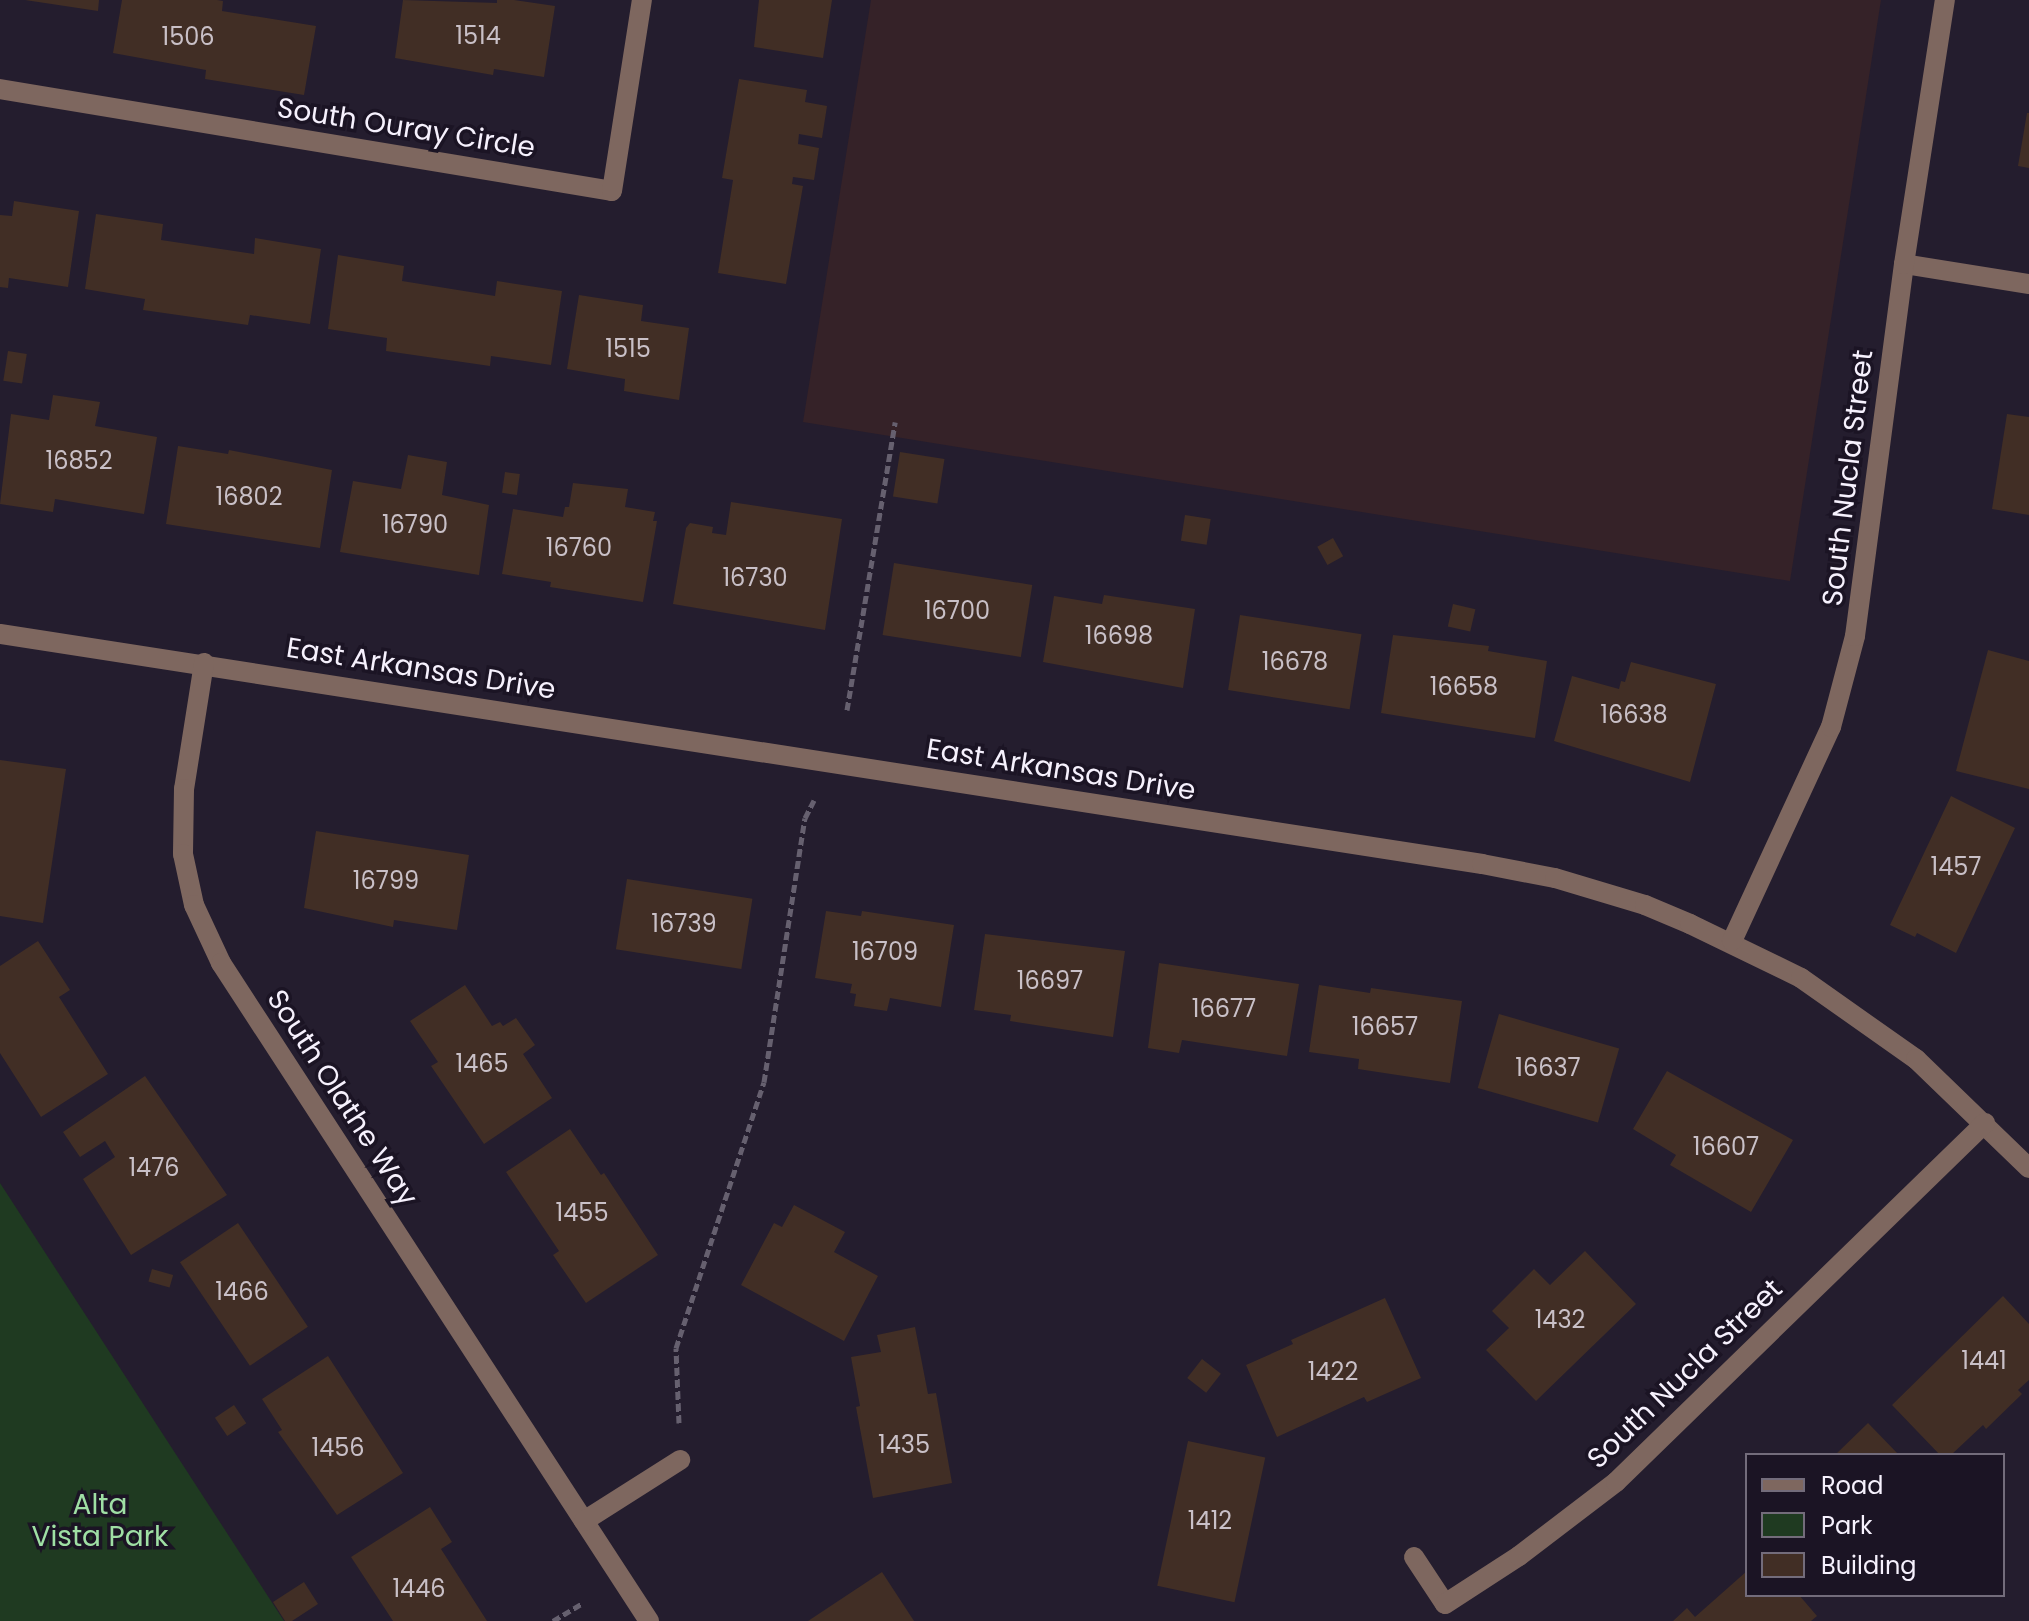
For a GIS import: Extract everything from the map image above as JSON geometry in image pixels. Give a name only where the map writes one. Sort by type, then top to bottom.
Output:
[{"type":"street","name":"South Ouray Circle","points":[[0,89],[612,191],[642,0]]},
{"type":"street","name":"South Nucla Street","points":[[1732,941],[1831,727],[1855,636],[1904,264],[1945,0]]},
{"type":"street","points":[[1904,264],[2029,284]]},
{"type":"street","name":"East Arkansas Drive","points":[[0,634],[204,663],[1555,878],[1645,905],[1732,941],[1801,978],[1916,1059],[2029,1168]]},
{"type":"street","name":"South Olathe Way","points":[[204,663],[184,789],[183,854],[194,905],[221,963],[649,1621]]},
{"type":"street","name":"South Nucla Street","points":[[1414,1557],[1445,1604],[1519,1556],[1616,1482],[1985,1123]]},
{"type":"street","points":[[584,1521],[680,1460]]},
{"type":"path","points":[[847,710],[895,422]]},
{"type":"path","points":[[680,1460],[676,1348],[764,1082],[805,818],[831,762]]},
{"type":"path","points":[[553,1621],[583,1603]]},
{"type":"shaded area","points":[[871,0],[1881,0],[1790,581],[803,422]]},
{"type":"green space","name":"Alta Vista Park","points":[[0,1183],[284,1621],[0,1621]]},
{"type":"building","points":[[25,0],[99,0],[98,11]]},
{"type":"building","points":[[122,0],[217,0],[223,1],[222,11],[316,26],[304,95],[205,79],[206,70],[113,53]]},
{"type":"building","points":[[403,0],[497,3],[497,0],[514,0],[555,6],[544,77],[494,69],[493,75],[395,58]]},
{"type":"building","points":[[759,0],[832,0],[823,58],[754,47]]},
{"type":"building","points":[[739,79],[807,90],[805,102],[827,106],[822,138],[799,134],[798,144],[819,148],[814,180],[793,177],[792,184],[803,186],[786,284],[718,273],[733,180],[722,178]]},
{"type":"building","points":[[2029,113],[2029,168],[2018,166]]},
{"type":"building","points":[[14,201],[79,211],[68,287],[9,278],[8,288],[0,287],[0,215],[12,216]]},
{"type":"building","points":[[96,214],[163,224],[161,240],[254,254],[255,238],[321,249],[310,324],[250,315],[248,325],[143,310],[145,299],[85,289]]},
{"type":"building","points":[[338,255],[404,266],[402,281],[495,296],[497,281],[562,291],[551,365],[491,356],[490,366],[386,351],[387,338],[328,329]]},
{"type":"building","points":[[579,295],[643,305],[641,321],[689,328],[679,400],[624,391],[625,379],[567,369]]},
{"type":"building","points":[[8,351],[27,354],[22,384],[3,381]]},
{"type":"building","points":[[53,395],[100,402],[95,426],[157,437],[144,514],[55,499],[53,512],[0,504],[11,414],[49,420]]},
{"type":"building","points":[[2007,414],[2029,417],[2029,515],[1992,509]]},
{"type":"building","points":[[178,446],[228,454],[229,450],[332,470],[320,548],[166,524]]},
{"type":"building","points":[[900,452],[944,459],[937,503],[893,496]]},
{"type":"building","points":[[408,455],[447,462],[442,495],[489,505],[479,575],[340,552],[353,481],[401,489]]},
{"type":"building","points":[[505,472],[520,474],[517,495],[502,493]]},
{"type":"building","points":[[573,483],[628,489],[625,507],[655,512],[653,521],[657,521],[643,602],[550,587],[551,582],[502,574],[513,509],[563,517],[565,507],[569,507]]},
{"type":"building","points":[[731,502],[842,519],[825,630],[673,604],[686,528],[690,523],[713,527],[712,533],[726,535]]},
{"type":"building","points":[[1185,515],[1211,519],[1207,545],[1181,541]]},
{"type":"building","points":[[1333,538],[1343,556],[1327,565],[1317,547]]},
{"type":"building","points":[[894,563],[1032,585],[1021,657],[883,635]]},
{"type":"building","points":[[1104,595],[1195,609],[1183,688],[1043,662],[1054,596],[1102,604]]},
{"type":"building","points":[[1453,604],[1475,609],[1470,632],[1448,626]]},
{"type":"building","points":[[1240,615],[1361,634],[1350,709],[1228,690]]},
{"type":"building","points":[[1393,635],[1489,646],[1488,651],[1547,661],[1535,738],[1381,713]]},
{"type":"building","points":[[1988,650],[2029,661],[2029,789],[1956,771]]},
{"type":"building","points":[[1631,662],[1716,684],[1690,782],[1554,741],[1572,676],[1619,689],[1621,681],[1625,682]]},
{"type":"building","points":[[0,760],[66,769],[43,923],[0,916]]},
{"type":"building","points":[[1951,796],[2015,828],[1956,953],[1917,933],[1915,937],[1890,925]]},
{"type":"building","points":[[316,831],[469,855],[457,930],[394,920],[393,927],[304,908]]},
{"type":"building","points":[[627,879],[752,899],[741,969],[616,949]]},
{"type":"building","points":[[826,911],[861,916],[862,911],[954,925],[941,1007],[890,998],[887,1011],[854,1006],[856,994],[850,993],[852,984],[815,978]]},
{"type":"building","points":[[985,934],[1125,951],[1113,1037],[1010,1021],[1011,1015],[974,1010]]},
{"type":"building","points":[[38,941],[70,990],[59,997],[108,1074],[41,1117],[0,1053],[0,966]]},
{"type":"building","points":[[1159,963],[1299,984],[1287,1056],[1182,1040],[1179,1053],[1148,1048]]},
{"type":"building","points":[[465,985],[492,1026],[500,1022],[503,1026],[516,1018],[535,1045],[523,1054],[552,1098],[484,1144],[431,1066],[438,1062],[410,1021]]},
{"type":"building","points":[[1319,985],[1370,993],[1371,988],[1462,1001],[1450,1083],[1358,1069],[1359,1059],[1309,1052]]},
{"type":"building","points":[[1499,1014],[1619,1048],[1598,1122],[1478,1088]]},
{"type":"building","points":[[1667,1071],[1793,1140],[1751,1212],[1670,1165],[1676,1155],[1633,1129]]},
{"type":"building","points":[[145,1076],[227,1195],[131,1255],[83,1179],[115,1157],[105,1141],[80,1157],[63,1132]]},
{"type":"building","points":[[570,1129],[601,1175],[604,1173],[658,1255],[586,1303],[553,1255],[559,1251],[506,1172]]},
{"type":"building","points":[[794,1205],[845,1232],[834,1252],[878,1276],[844,1341],[741,1285],[774,1223],[782,1227]]},
{"type":"building","points":[[238,1223],[308,1327],[250,1366],[180,1262]]},
{"type":"building","points":[[1585,1251],[1636,1304],[1536,1401],[1486,1350],[1509,1328],[1492,1311],[1534,1269],[1550,1285]]},
{"type":"building","points":[[152,1269],[173,1275],[170,1288],[148,1281]]},
{"type":"building","points":[[2003,1296],[2029,1324],[2029,1380],[2018,1390],[2022,1394],[1986,1429],[1983,1425],[1953,1453],[1938,1453],[1892,1405]]},
{"type":"building","points":[[1385,1298],[1421,1378],[1367,1402],[1364,1397],[1277,1437],[1246,1365],[1293,1344],[1291,1340]]},
{"type":"building","points":[[915,1327],[928,1394],[936,1393],[952,1483],[873,1498],[856,1407],[860,1406],[851,1357],[881,1352],[877,1335]]},
{"type":"building","points":[[328,1356],[403,1473],[337,1515],[278,1432],[282,1430],[262,1399]]},
{"type":"building","points":[[1202,1359],[1221,1374],[1206,1393],[1187,1378]]},
{"type":"building","points":[[234,1405],[246,1423],[227,1436],[215,1418]]},
{"type":"building","points":[[1868,1423],[1897,1453],[1837,1453]]},
{"type":"building","points":[[1188,1441],[1265,1457],[1235,1602],[1157,1586]]},
{"type":"building","points":[[430,1507],[452,1542],[441,1549],[487,1621],[393,1621],[351,1557]]},
{"type":"building","points":[[882,1572],[914,1621],[808,1621]]},
{"type":"building","points":[[1745,1573],[1745,1597],[1801,1597],[1817,1616],[1811,1621],[1673,1621],[1687,1608],[1695,1617]]},
{"type":"building","points":[[304,1582],[318,1604],[292,1621],[285,1621],[273,1602]]}]
